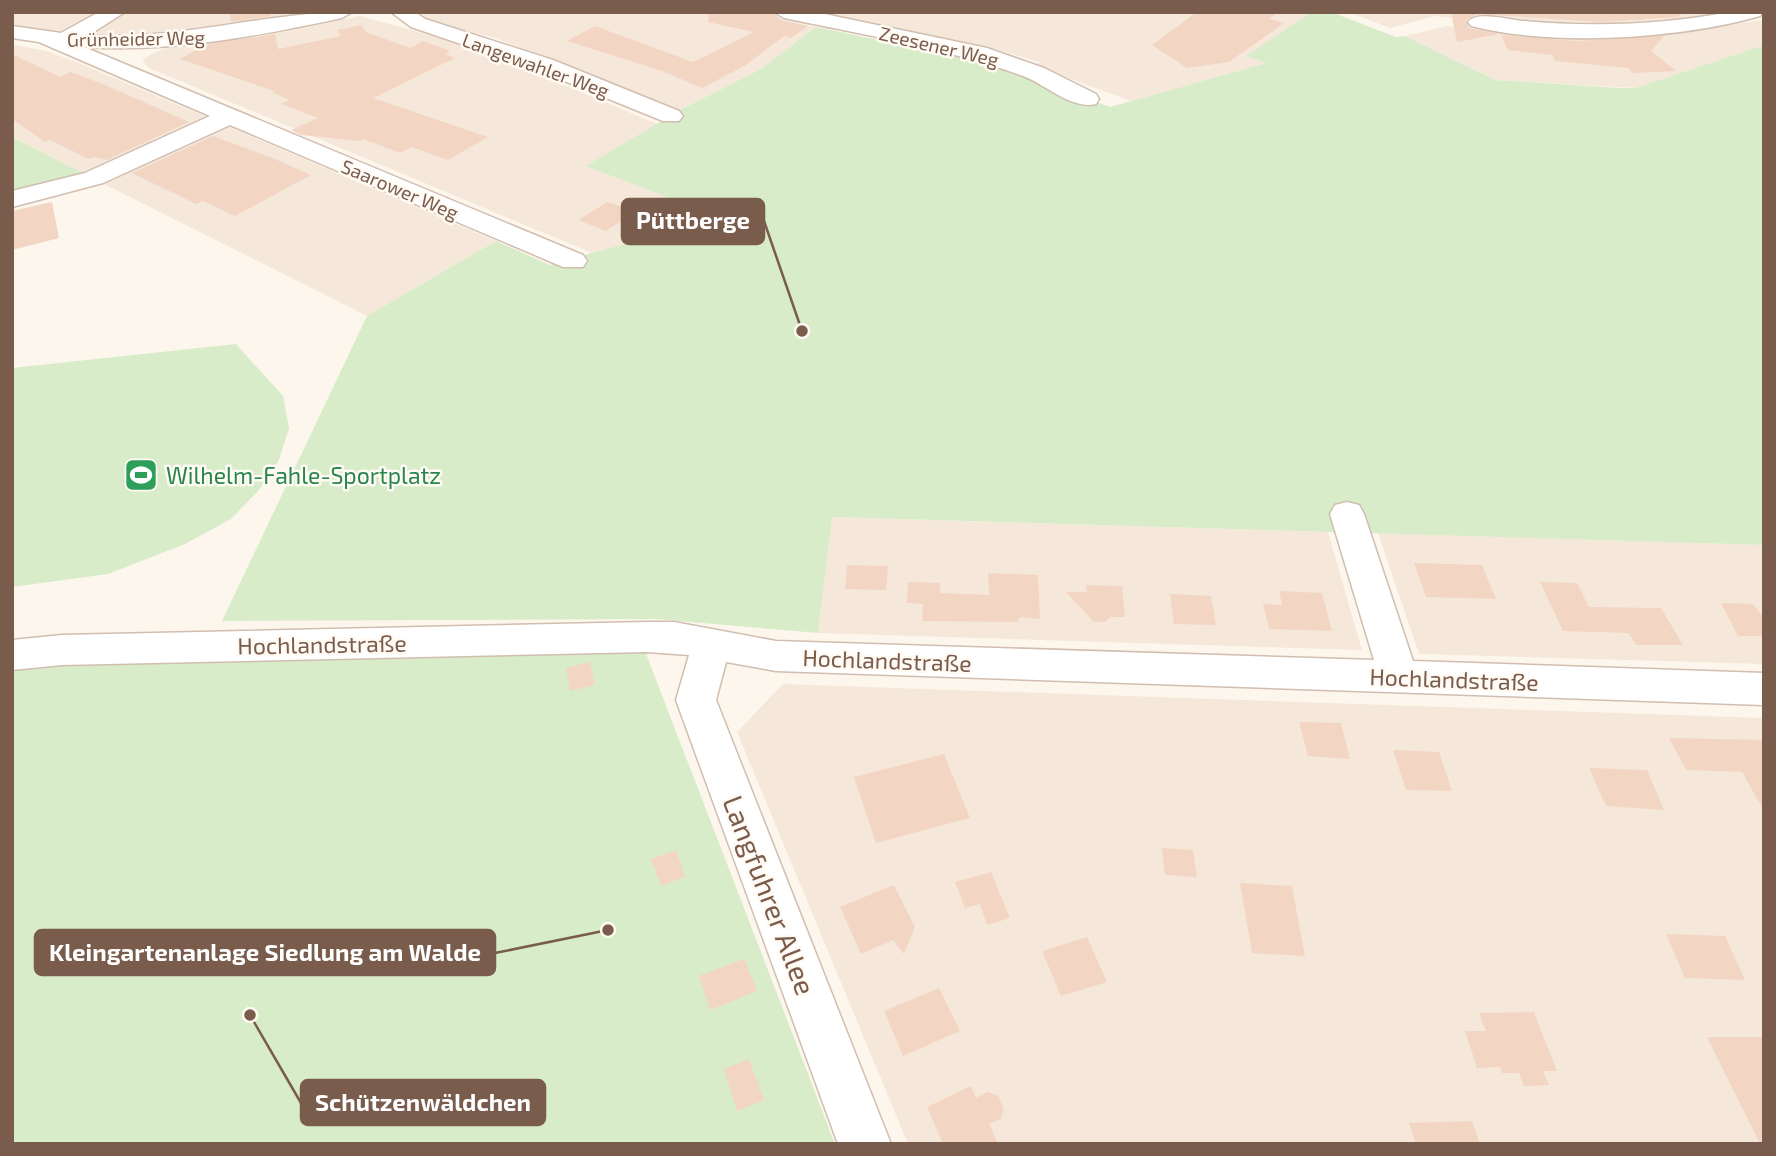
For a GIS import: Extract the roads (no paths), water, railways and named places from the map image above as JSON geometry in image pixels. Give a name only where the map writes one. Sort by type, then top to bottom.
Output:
[{"type":"street","points":[[55,39],[115,12]]},
{"type":"street","name":"Grünheider Weg","points":[[12,32],[55,39],[164,41],[264,28],[342,12]]},
{"type":"street","name":"Langewahler Weg","points":[[401,12],[418,23],[545,65],[671,116]]},
{"type":"street","name":"Zeesener Weg","points":[[784,12],[979,53],[1036,73],[1088,99]]},
{"type":"street","points":[[1478,22],[1532,27],[1640,27],[1722,21],[1753,12]]},
{"type":"street","name":"Saarower Weg","points":[[55,39],[228,117],[573,261]]},
{"type":"street","points":[[117,67],[164,41]]},
{"type":"street","points":[[12,199],[102,174],[228,117]]},
{"type":"street","points":[[1347,514],[1399,678]]},
{"type":"street","name":"Hochlandstraße","points":[[12,655],[62,650],[674,637],[776,656],[1764,689]]},
{"type":"street","name":"Langfuhrer Allee","points":[[711,645],[696,700],[865,1144]]},
{"type":"place","name":"Püttberge","points":[[802,331]]},
{"type":"place","name":"Wilhelm-Fahle-Sportplatz","points":[[141,475]]},
{"type":"place","name":"Kleingartenanlage Siedlung am Walde","points":[[608,930]]},
{"type":"place","name":"Schützenwäldchen","points":[[250,1015]]}]
